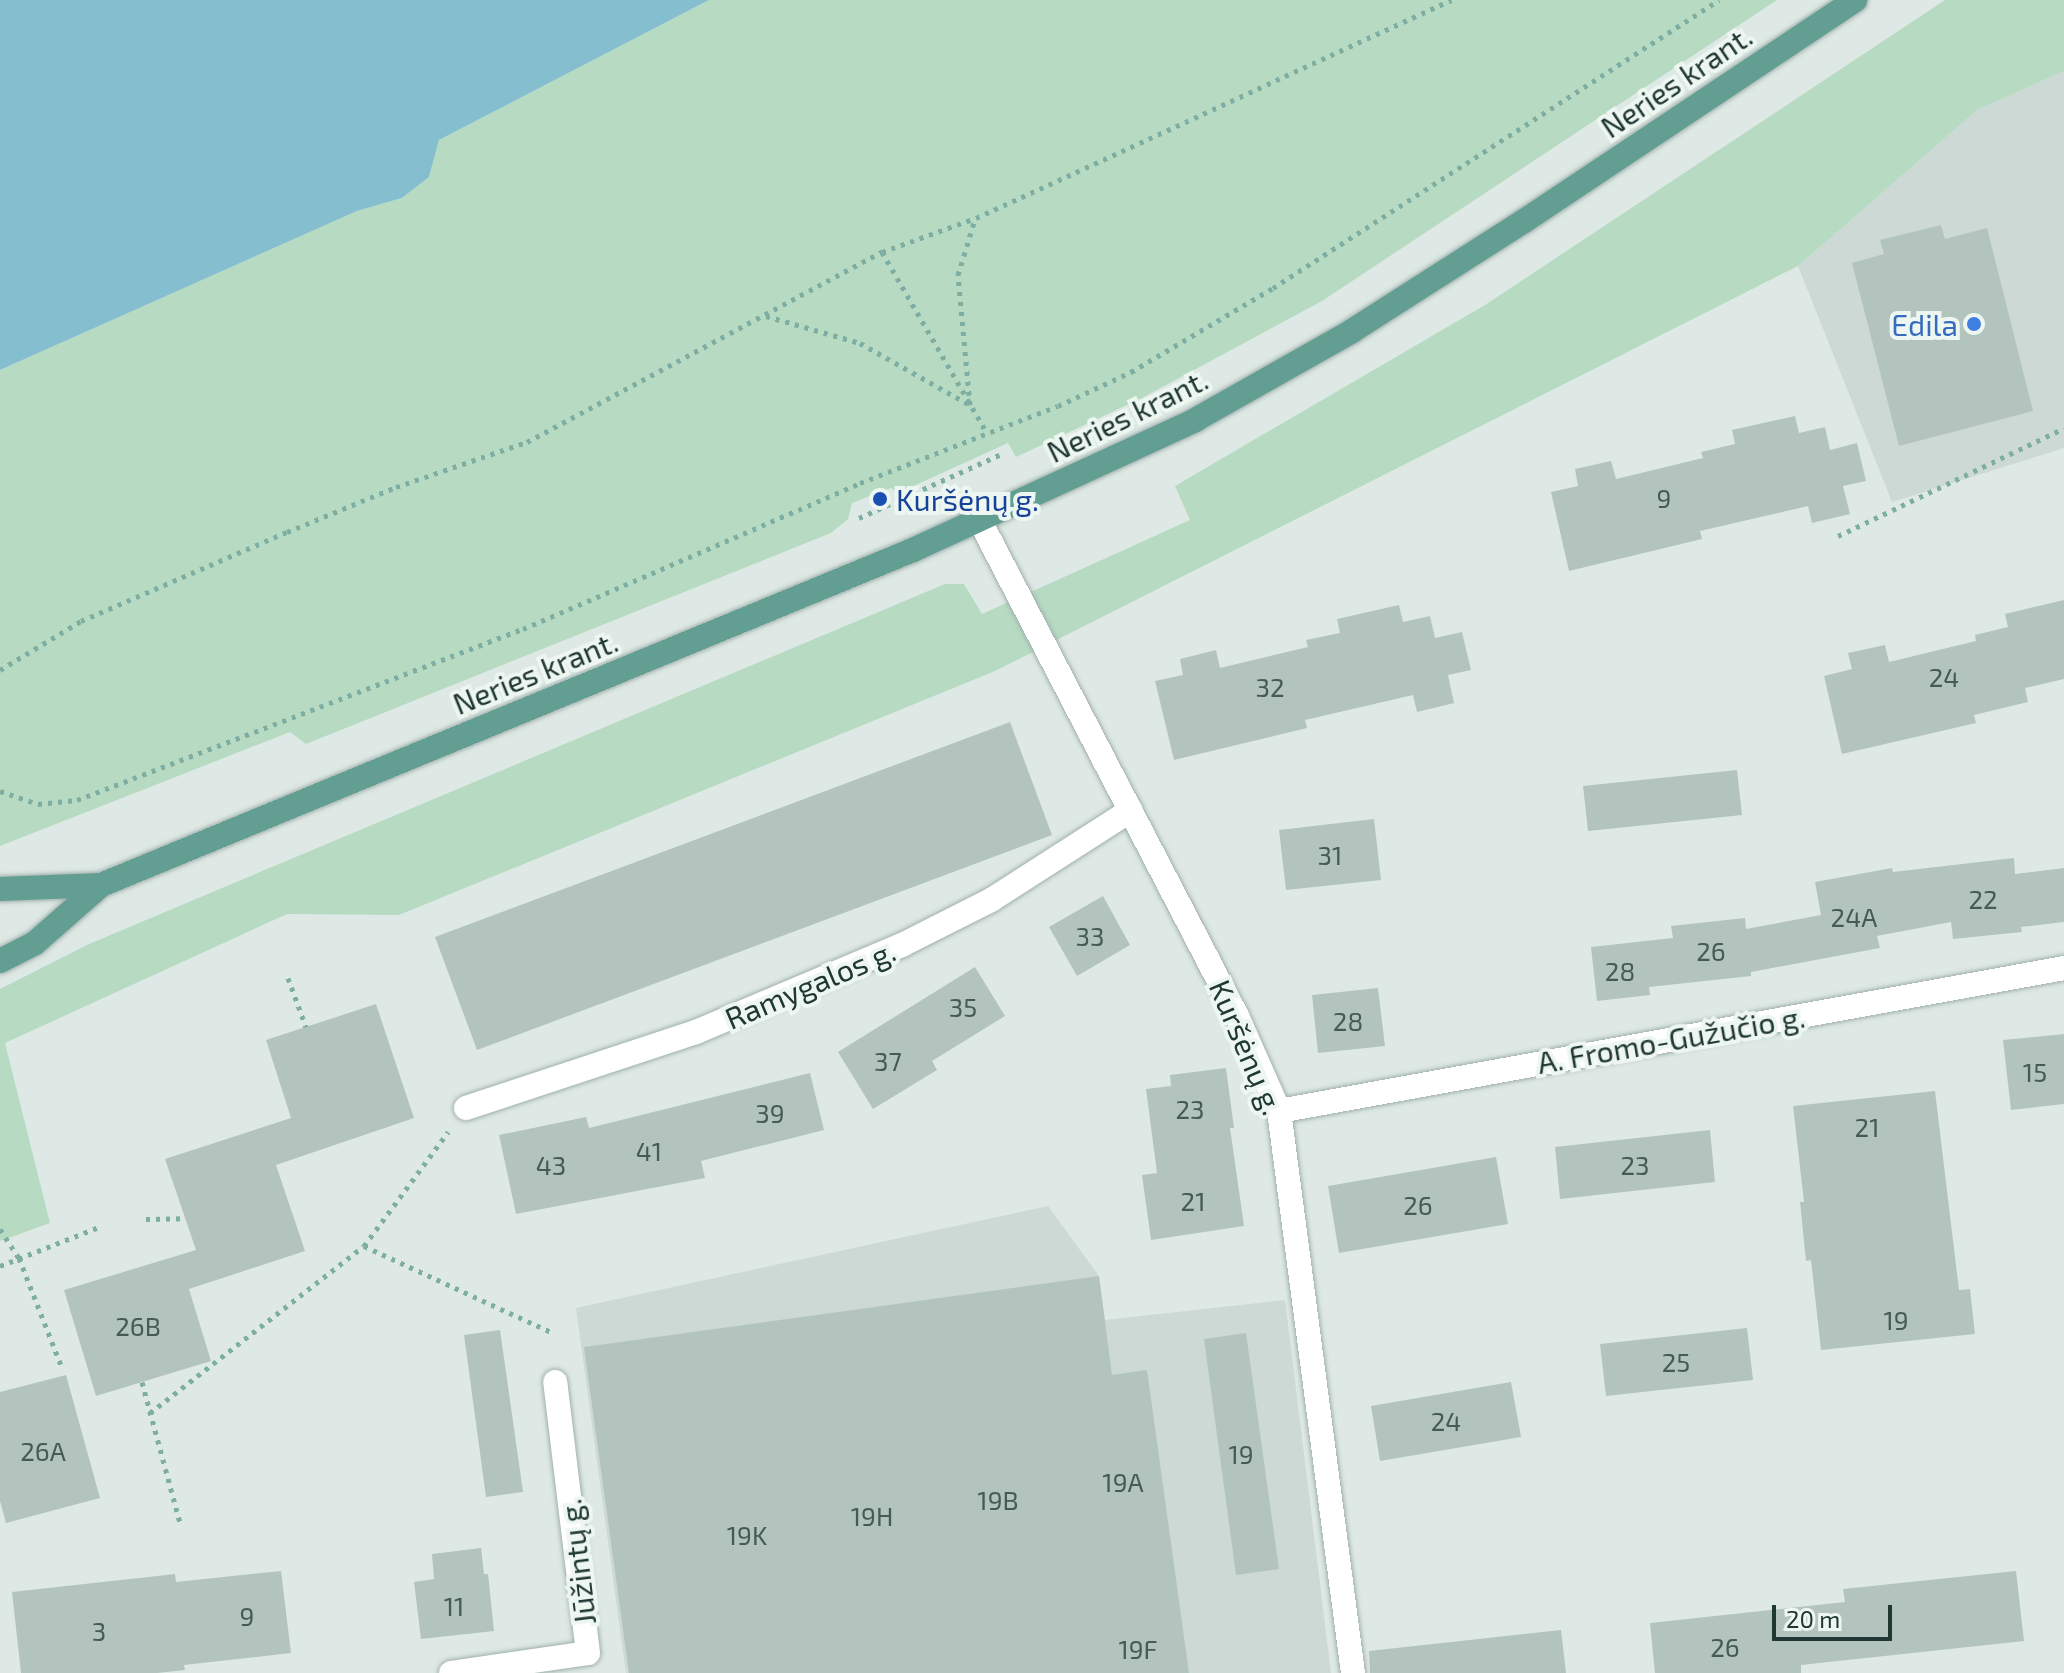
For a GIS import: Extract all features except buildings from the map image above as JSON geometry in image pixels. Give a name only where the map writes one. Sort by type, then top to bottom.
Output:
[{"type":"main road","name":"Neries krant.","points":[[0,961],[35,943],[101,885],[980,521],[1195,420],[1352,331],[1524,221],[1855,0]]},
{"type":"main road","name":"Neries krant.","points":[[0,889],[101,885]]},
{"type":"street","name":"Kuršėnų g.","points":[[980,521],[1237,1016],[1279,1111],[1353,1673]]},
{"type":"street","name":"Ramygalos g.","points":[[466,1108],[696,1032],[888,952],[991,900],[1131,810]]},
{"type":"street","name":"A. Fromo-Gužučio g.","points":[[1279,1111],[2064,968]]},
{"type":"street","name":"Jūžintų g.","points":[[451,1673],[588,1653],[555,1382]]},
{"type":"path","points":[[0,670],[81,621],[396,487],[527,442],[882,252],[976,218],[1451,0]]},
{"type":"path","points":[[0,791],[38,804],[77,800],[523,629],[860,483],[1131,372],[1273,288],[1719,0]]},
{"type":"path","points":[[970,405],[958,275],[976,218]]},
{"type":"path","points":[[882,252],[987,433]]},
{"type":"path","points":[[766,316],[860,343],[970,405]]},
{"type":"path","points":[[1838,536],[2064,428]]},
{"type":"path","points":[[859,518],[999,455]]},
{"type":"path","points":[[288,978],[306,1027]]},
{"type":"path","points":[[150,1413],[364,1246],[466,1108]]},
{"type":"path","points":[[146,1219],[185,1218]]},
{"type":"path","points":[[0,1266],[99,1227]]},
{"type":"path","points":[[0,1229],[19,1258],[62,1368]]},
{"type":"path","points":[[364,1246],[551,1332]]},
{"type":"path","points":[[142,1382],[180,1523]]},
{"type":"shaded area","points":[[2064,71],[2064,448],[1892,502],[1798,266],[1977,110]]},
{"type":"shaded area","points":[[1048,1206],[1099,1276],[1105,1320],[1285,1300],[1331,1673],[626,1673],[576,1308]]},
{"type":"green space","points":[[709,0],[1777,0],[1322,301],[1142,398],[1016,457],[1008,443],[898,493],[891,488],[852,503],[848,519],[831,533],[306,744],[290,732],[0,846],[0,370],[357,211],[402,198],[429,177],[439,140]]},
{"type":"green space","points":[[1945,0],[2064,0],[2064,71],[1977,110],[1798,266],[995,671],[399,915],[287,914],[5,1043],[50,1223],[0,1241],[0,989],[89,944],[945,584],[964,584],[982,614],[1190,520],[1175,486],[1485,305]]},
{"type":"water","points":[[0,0],[709,0],[439,140],[429,177],[402,198],[357,211],[0,370]]},
{"type":"place","name":"Edila","points":[[1974,324]]},
{"type":"place","name":"Kuršėnų g.","points":[[880,499]]}]
